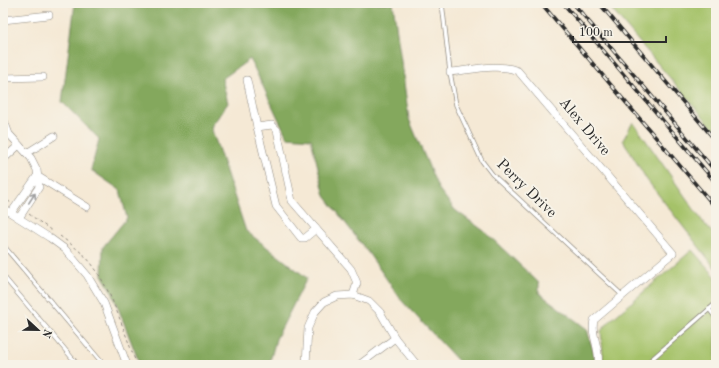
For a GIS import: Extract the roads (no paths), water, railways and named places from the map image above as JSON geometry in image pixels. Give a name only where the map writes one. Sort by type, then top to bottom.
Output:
[{"type":"street","points":[[3,20],[49,15]]},
{"type":"street","name":"Alex Drive","points":[[450,72],[502,67],[511,68],[518,71],[674,253],[623,296]]},
{"type":"street","points":[[3,78],[43,77]]},
{"type":"street","points":[[247,80],[276,206],[301,238],[305,238],[316,229]]},
{"type":"street","points":[[3,118],[9,134],[31,158],[37,170],[39,187],[19,218]]},
{"type":"street","points":[[257,127],[272,125],[277,130],[292,201],[351,270],[357,283],[353,295]]},
{"type":"street","points":[[27,153],[54,136]]},
{"type":"street","points":[[7,156],[19,145]]},
{"type":"street","points":[[37,176],[87,207]]},
{"type":"street","points":[[11,213],[37,176]]},
{"type":"street","points":[[3,208],[65,249],[88,276],[104,303],[127,365]]},
{"type":"street","points":[[306,365],[308,328],[315,312],[324,302],[337,296],[353,295],[369,301],[380,312],[395,338],[416,365]]},
{"type":"street","points":[[598,365],[598,349],[593,327],[594,320],[623,296]]},
{"type":"street","points":[[359,365],[395,338]]},
{"type":"lane","name":"Perry Drive","points":[[442,3],[450,72],[456,105],[482,161],[492,174],[623,296]]},
{"type":"lane","points":[[3,245],[104,365]]},
{"type":"lane","points":[[3,276],[78,365]]},
{"type":"lane","points":[[645,365],[714,305]]},
{"type":"lane","points":[[709,310],[716,318]]},
{"type":"railway","points":[[541,3],[716,208]]},
{"type":"railway","points":[[563,3],[716,183]]},
{"type":"railway","points":[[573,3],[716,172]]},
{"type":"railway","points":[[599,3],[716,141]]}]
